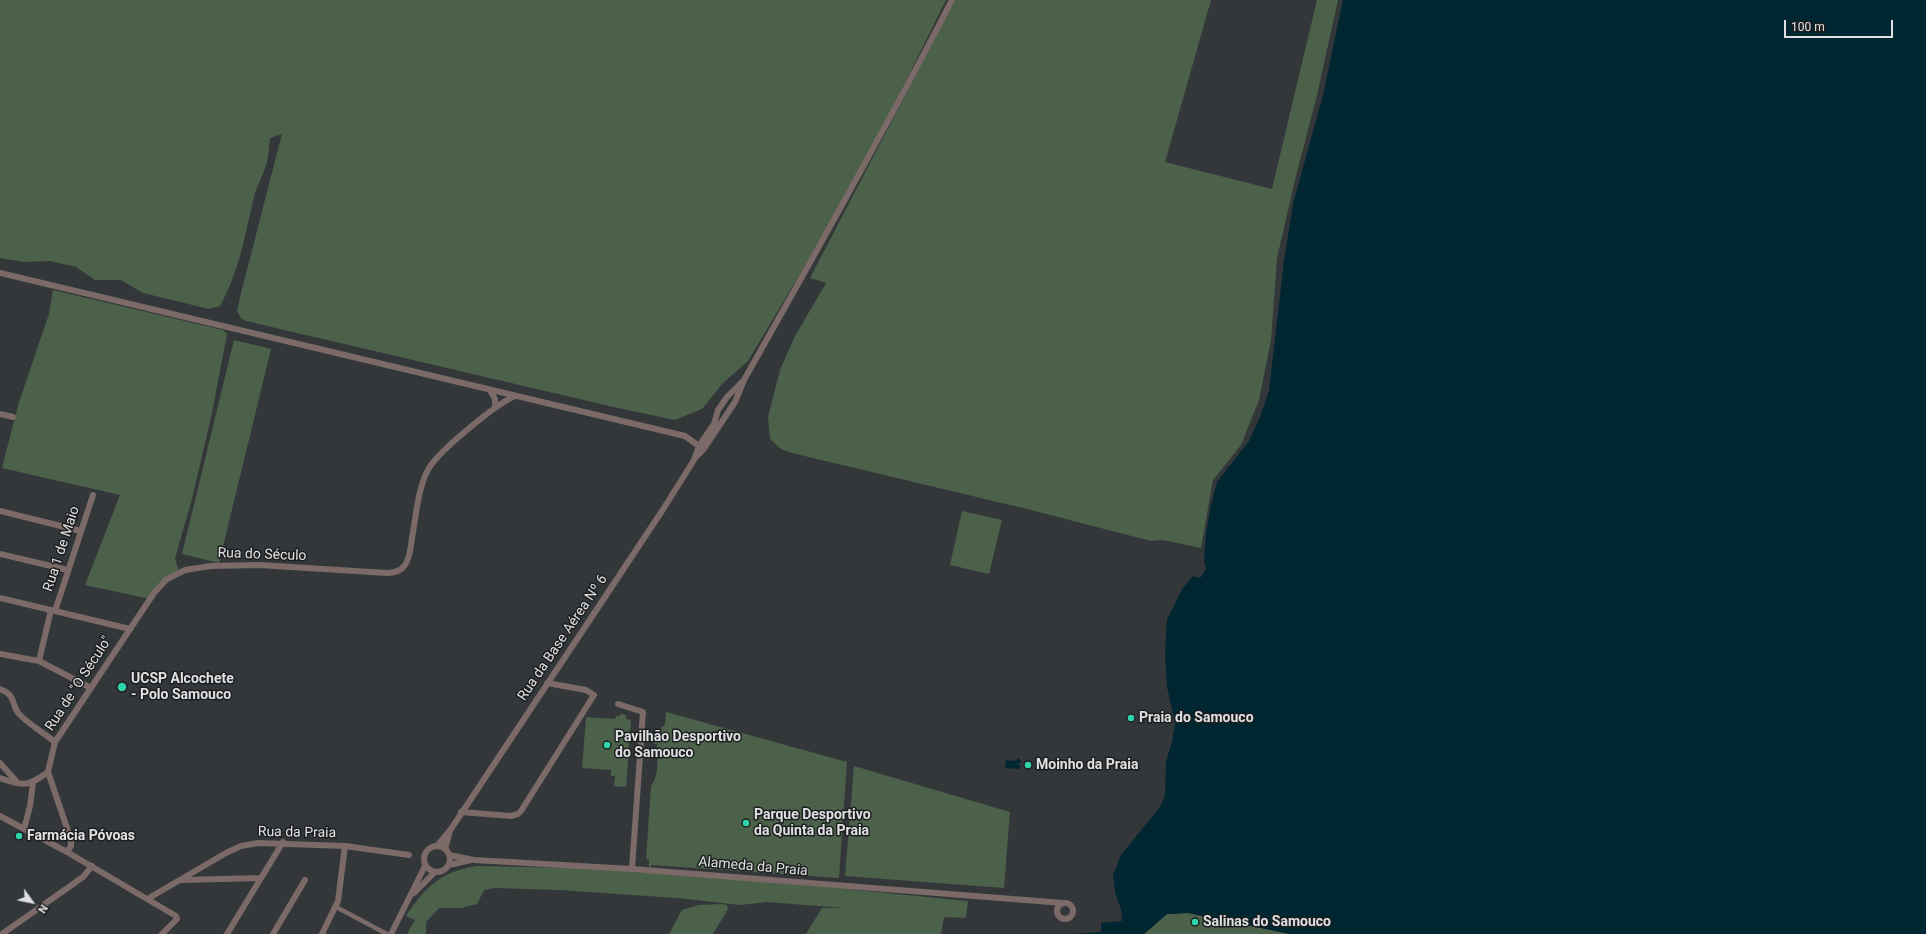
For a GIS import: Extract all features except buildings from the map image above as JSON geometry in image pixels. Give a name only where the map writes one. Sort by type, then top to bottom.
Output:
[{"type":"street","points":[[694,460],[703,450],[729,412],[744,380],[850,192],[952,0]]},
{"type":"street","points":[[0,273],[685,436],[699,446]]},
{"type":"street","points":[[694,460],[699,446],[714,424],[718,410],[726,397],[744,380]]},
{"type":"street","points":[[490,390],[495,399],[495,407]]},
{"type":"street","name":"Rua do Século","points":[[130,629],[158,588],[167,579],[185,570],[211,566],[259,565],[351,572],[392,573],[404,567],[410,551],[424,480],[429,468],[439,455],[495,407],[515,396]]},
{"type":"street","points":[[0,414],[13,417]]},
{"type":"street","name":"Rua da Base Aérea Nº 6","points":[[451,828],[694,460]]},
{"type":"street","name":"Rua 1 de Maio","points":[[39,661],[53,610],[93,495]]},
{"type":"street","points":[[0,511],[81,531]]},
{"type":"street","points":[[0,554],[68,570]]},
{"type":"street","points":[[0,598],[130,629]]},
{"type":"street","name":"Rua de \"O Século\"","points":[[48,772],[55,742],[130,629]]},
{"type":"street","points":[[0,654],[39,661],[91,688]]},
{"type":"street","points":[[461,812],[512,816],[521,811],[594,695],[586,690],[547,683]]},
{"type":"street","points":[[0,689],[12,696],[19,714],[55,742]]},
{"type":"street","points":[[618,704],[643,712],[632,869]]},
{"type":"street","points":[[0,763],[16,782]]},
{"type":"street","points":[[0,778],[23,785],[33,783],[48,772],[71,840],[71,846],[67,852]]},
{"type":"street","points":[[24,829],[30,806],[33,783]]},
{"type":"street","points":[[0,816],[149,898],[176,916],[177,918],[174,924],[162,934]]},
{"type":"street","points":[[434,873],[425,866],[423,858],[426,851],[437,846],[451,828]]},
{"type":"street","points":[[445,849],[451,828]]},
{"type":"street","points":[[227,934],[283,842]]},
{"type":"street","name":"Rua da Praia","points":[[149,898],[226,853],[241,846],[258,843],[283,842],[345,846],[409,855]]},
{"type":"street","points":[[322,934],[336,907],[345,846]]},
{"type":"street","points":[[437,846],[445,849],[449,855],[449,865]]},
{"type":"street","points":[[449,855],[470,860]]},
{"type":"street","points":[[410,897],[434,873],[442,872],[449,865],[470,860]]},
{"type":"street","name":"Alameda da Praia","points":[[470,860],[632,869],[1063,903]]},
{"type":"street","points":[[2,934],[83,877],[92,866]]},
{"type":"street","points":[[391,934],[425,866]]},
{"type":"street","points":[[180,880],[261,878]]},
{"type":"street","points":[[273,934],[305,880]]},
{"type":"street","name":"Alameda da Praia","points":[[1033,901],[1048,904],[1057,914]]},
{"type":"street","points":[[1063,903],[1071,905],[1073,908],[1073,915],[1071,918],[1065,920],[1057,914],[1057,908],[1063,903]]},
{"type":"street","points":[[336,907],[387,934]]},
{"type":"green space","points":[[0,0],[946,0],[885,123],[807,262],[748,361],[723,383],[702,409],[675,420],[246,321],[241,318],[237,311],[241,293],[282,134],[270,138],[267,162],[255,192],[237,267],[227,293],[220,306],[209,309],[143,293],[121,280],[95,280],[76,267],[50,261],[24,262],[0,258]]},
{"type":"green space","points":[[955,0],[1211,0],[1165,162],[1272,189],[1317,0],[1338,0],[1317,95],[1277,258],[1271,340],[1259,400],[1241,445],[1213,480],[1201,548],[1163,540],[1151,541],[1027,509],[792,453],[781,449],[770,439],[768,417],[780,370],[794,338],[826,283],[810,278]]},
{"type":"green space","points":[[53,290],[223,330],[227,334],[212,413],[192,499],[175,558],[179,573],[167,579],[150,599],[85,585],[120,495],[2,468],[19,402],[49,314]]},
{"type":"green space","points":[[234,340],[271,349],[219,563],[182,554]]},
{"type":"green space","points":[[962,511],[1002,520],[989,574],[950,565]]},
{"type":"green space","name":"Parque Desportivo da Quinta da Praia","points":[[666,712],[847,762],[839,878],[652,865],[649,868],[649,860],[646,859],[651,786],[657,771],[657,744],[654,744],[654,739],[659,739],[659,729],[665,725]]},
{"type":"green space","name":"Pavilhão Desportivo do Samouco","points":[[620,714],[626,715],[626,719],[631,720],[626,787],[614,786],[615,776],[611,776],[611,770],[582,768],[586,717],[615,719],[616,716],[620,716]]},
{"type":"green space","points":[[854,766],[1010,812],[1004,888],[845,876]]},
{"type":"green space","points":[[477,866],[622,869],[632,872],[722,877],[968,901],[966,918],[944,917],[941,934],[806,934],[822,908],[845,908],[767,902],[740,905],[677,898],[559,890],[495,888],[484,890],[477,904],[462,908],[439,908],[426,922],[426,934],[407,934],[415,920],[406,916],[428,889],[444,876],[465,868]]},
{"type":"green space","points":[[699,905],[727,905],[728,909],[713,934],[669,934],[682,910]]},
{"type":"green space","name":"Salinas do Samouco","points":[[1188,913],[1290,934],[1144,934],[1167,914]]},
{"type":"water","points":[[1343,0],[1926,0],[1926,934],[1290,934],[1188,913],[1167,914],[1144,934],[1071,934],[1101,932],[1101,923],[1122,921],[1121,909],[1115,893],[1113,875],[1121,855],[1160,807],[1165,796],[1166,761],[1172,742],[1175,723],[1167,687],[1165,654],[1167,620],[1182,589],[1193,576],[1200,578],[1206,569],[1204,560],[1206,533],[1217,482],[1249,441],[1260,417],[1269,391],[1284,261],[1293,204],[1323,95]]},
{"type":"water","points":[[1019,758],[1022,763],[1019,763],[1018,765],[1021,766],[1019,769],[1005,768],[1006,760],[1015,761]]},
{"type":"place","name":"UCSP Alcochete - Polo Samouco","points":[[122,687]]},
{"type":"place","name":"Praia do Samouco","points":[[1131,718]]},
{"type":"place","name":"Pavilhão Desportivo do Samouco","points":[[607,745]]},
{"type":"place","name":"Moinho da Praia","points":[[1028,765]]},
{"type":"place","name":"Parque Desportivo da Quinta da Praia","points":[[746,823]]},
{"type":"place","name":"Farmácia Póvoas","points":[[19,836]]},
{"type":"place","name":"Salinas do Samouco","points":[[1195,922]]}]
